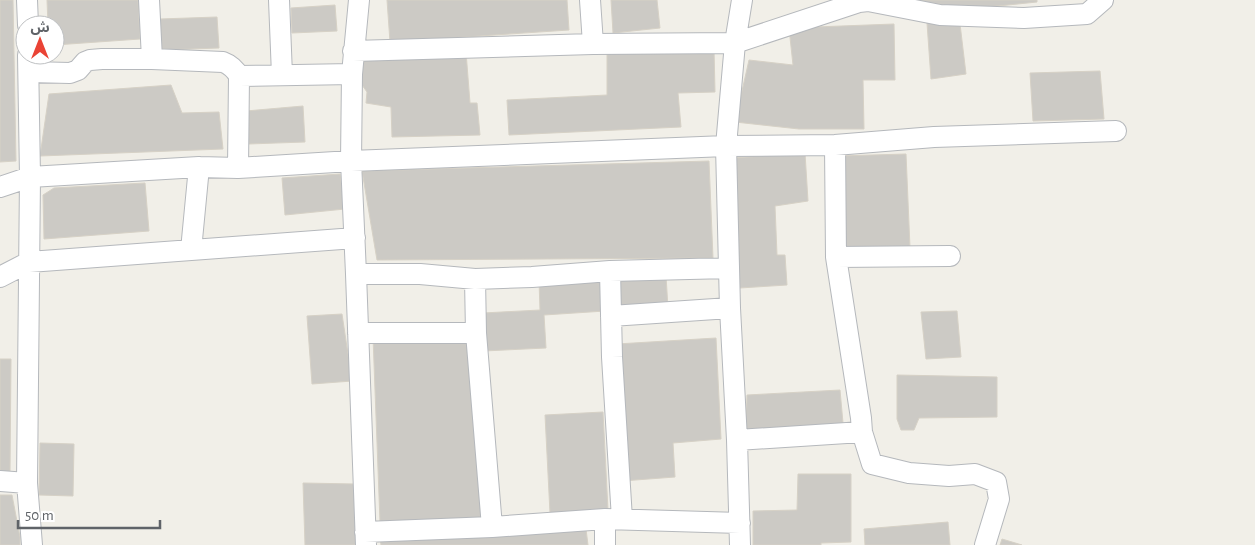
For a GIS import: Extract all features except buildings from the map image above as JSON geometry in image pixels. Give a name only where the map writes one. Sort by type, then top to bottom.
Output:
[{"type":"street","points":[[27,0],[28,15]]},
{"type":"street","points":[[149,0],[152,59]]},
{"type":"street","points":[[279,0],[282,75]]},
{"type":"street","points":[[359,0],[353,51],[351,161],[365,538],[614,519],[740,523]]},
{"type":"street","points":[[590,0],[593,44]]},
{"type":"street","points":[[740,545],[730,308],[726,146],[735,42],[742,0]]},
{"type":"street","points":[[353,51],[735,42],[869,0],[940,15],[1024,18],[1087,14],[1103,0]]},
{"type":"street","points":[[33,65],[70,73],[78,70],[84,62],[102,59],[223,62],[230,65],[239,76],[238,168]]},
{"type":"street","points":[[28,65],[30,178],[27,483],[32,545]]},
{"type":"street","points":[[239,76],[352,74]]},
{"type":"street","points":[[0,187],[30,178],[199,167],[238,168],[351,161],[726,146],[835,145],[934,137],[1116,132]]},
{"type":"street","points":[[835,145],[836,257],[862,418],[862,432],[872,464],[909,473],[949,476],[975,474],[996,482],[999,498],[985,545]]},
{"type":"street","points":[[191,250],[199,167]]},
{"type":"street","points":[[0,277],[29,262],[355,238]]},
{"type":"street","points":[[836,257],[950,256]]},
{"type":"street","points":[[356,274],[420,274],[475,279],[729,268]]},
{"type":"street","points":[[605,545],[614,519],[610,272]]},
{"type":"street","points":[[475,279],[476,333],[492,527]]},
{"type":"street","points":[[611,316],[730,308]]},
{"type":"street","points":[[358,333],[476,333]]},
{"type":"street","points":[[737,440],[862,432]]},
{"type":"street","points":[[0,481],[27,483]]}]
